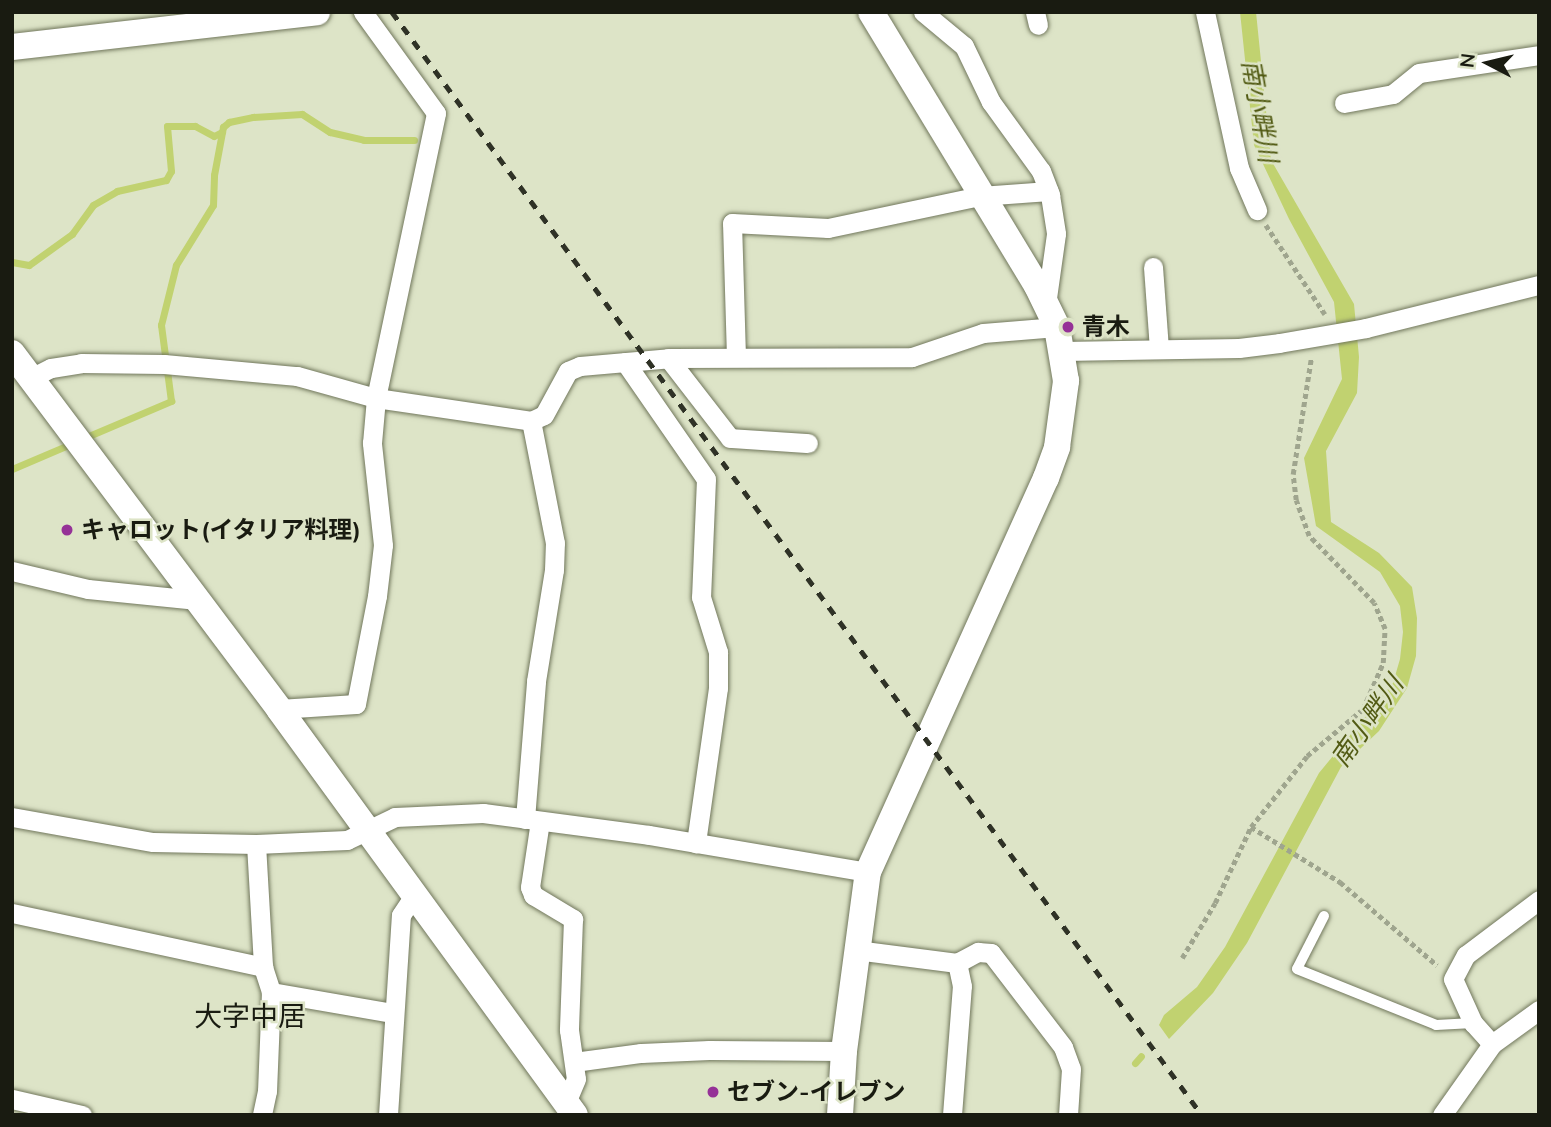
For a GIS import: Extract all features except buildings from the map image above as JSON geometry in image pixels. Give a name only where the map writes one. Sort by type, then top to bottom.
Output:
[{"type":"street","points":[[12,47],[317,12]]},
{"type":"street","points":[[279,709],[356,704],[377,596],[383,545],[372,443],[376,398],[436,113],[363,12]]},
{"type":"street","points":[[871,12],[1055,327]]},
{"type":"street","points":[[840,1115],[844,1051],[868,872],[1046,478],[1063,414],[1066,380],[1055,327],[1056,233],[1049,191],[1041,171],[990,102],[964,46],[923,12]]},
{"type":"street","points":[[1205,12],[1240,168],[1257,210]]},
{"type":"street","points":[[1344,103],[1393,94],[1419,73],[1539,55]]},
{"type":"street","points":[[736,357],[732,223],[828,228],[980,196],[1049,191]]},
{"type":"street","points":[[1153,267],[1159,348]]},
{"type":"street","points":[[31,378],[51,368],[81,363],[164,364],[297,376],[376,398],[531,421],[544,415],[568,371],[580,366],[668,358],[912,357],[982,333],[1055,327],[1159,348],[1239,348],[1366,328],[1539,285]]},
{"type":"street","points":[[12,353],[279,709],[571,1109]]},
{"type":"street","points":[[668,358],[730,438],[808,443]]},
{"type":"street","points":[[625,362],[706,479],[701,597],[718,652],[718,688],[696,843]]},
{"type":"street","points":[[531,421],[555,543],[554,570],[536,681],[530,887],[533,895],[573,919],[569,1030],[576,1079],[571,1109]]},
{"type":"street","points":[[12,570],[88,589],[197,600]]},
{"type":"street","points":[[12,817],[153,842],[256,844],[347,840],[395,817],[483,813],[696,843],[868,872]]},
{"type":"street","points":[[256,844],[263,967],[271,992],[267,1091],[262,1115]]},
{"type":"street","points":[[388,1115],[392,1013],[401,915],[414,896]]},
{"type":"street","points":[[1492,1044],[1473,1023],[1453,979],[1466,956],[1539,900]]},
{"type":"street","points":[[12,913],[263,967]]},
{"type":"street","points":[[856,950],[957,963],[978,952],[991,953],[1063,1047],[1071,1069],[1068,1115]]},
{"type":"street","points":[[952,1115],[961,986],[957,963]]},
{"type":"street","points":[[271,992],[392,1013]]},
{"type":"street","points":[[1442,1115],[1492,1044],[1539,1010]]},
{"type":"street","points":[[574,1062],[668,1052],[781,1049],[844,1051]]},
{"type":"street","points":[[12,1099],[82,1115]]},
{"type":"lane","points":[[1324,916],[1297,970],[1436,1025],[1473,1023]]},
{"type":"path","points":[[1257,210],[1318,300],[1336,333]]},
{"type":"path","points":[[1182,958],[1215,903],[1253,828],[1307,756],[1363,709],[1383,663],[1385,629],[1374,603],[1308,537],[1296,500],[1293,474],[1314,337]]},
{"type":"path","points":[[1253,828],[1340,882],[1453,979]]},
{"type":"water","points":[[1240,12],[1256,12],[1271,160],[1354,304],[1359,357],[1357,393],[1326,451],[1331,522],[1379,553],[1412,587],[1417,618],[1416,656],[1407,688],[1379,731],[1341,767],[1247,943],[1213,993],[1169,1039],[1159,1025],[1164,1015],[1197,987],[1225,947],[1319,773],[1393,683],[1400,659],[1403,632],[1400,606],[1380,572],[1316,526],[1304,458],[1342,379],[1334,302],[1289,219],[1254,145]]},
{"type":"waterway","points":[[84,438],[171,401],[161,325],[176,265],[213,205],[214,175],[223,127],[229,122],[253,117],[302,114],[330,132],[364,140],[414,140]]},
{"type":"waterway","points":[[12,262],[29,265],[72,234],[93,205],[117,191],[166,180],[171,171],[167,126],[195,126],[214,136],[222,132]]},
{"type":"waterway","points":[[12,469],[73,443]]},
{"type":"waterway","name":"南小畔川","points":[[1135,1063],[1141,1056]]},
{"type":"railway","points":[[392,12],[1202,1115]]},
{"type":"place","name":"青木","points":[[1068,327]]},
{"type":"place","name":"キャロット(イタリア料理)","points":[[67,530]]},
{"type":"place","name":"セブン-イレブン","points":[[713,1092]]},
{"type":"district","name":"大字中居","points":[[250,1016]]}]
